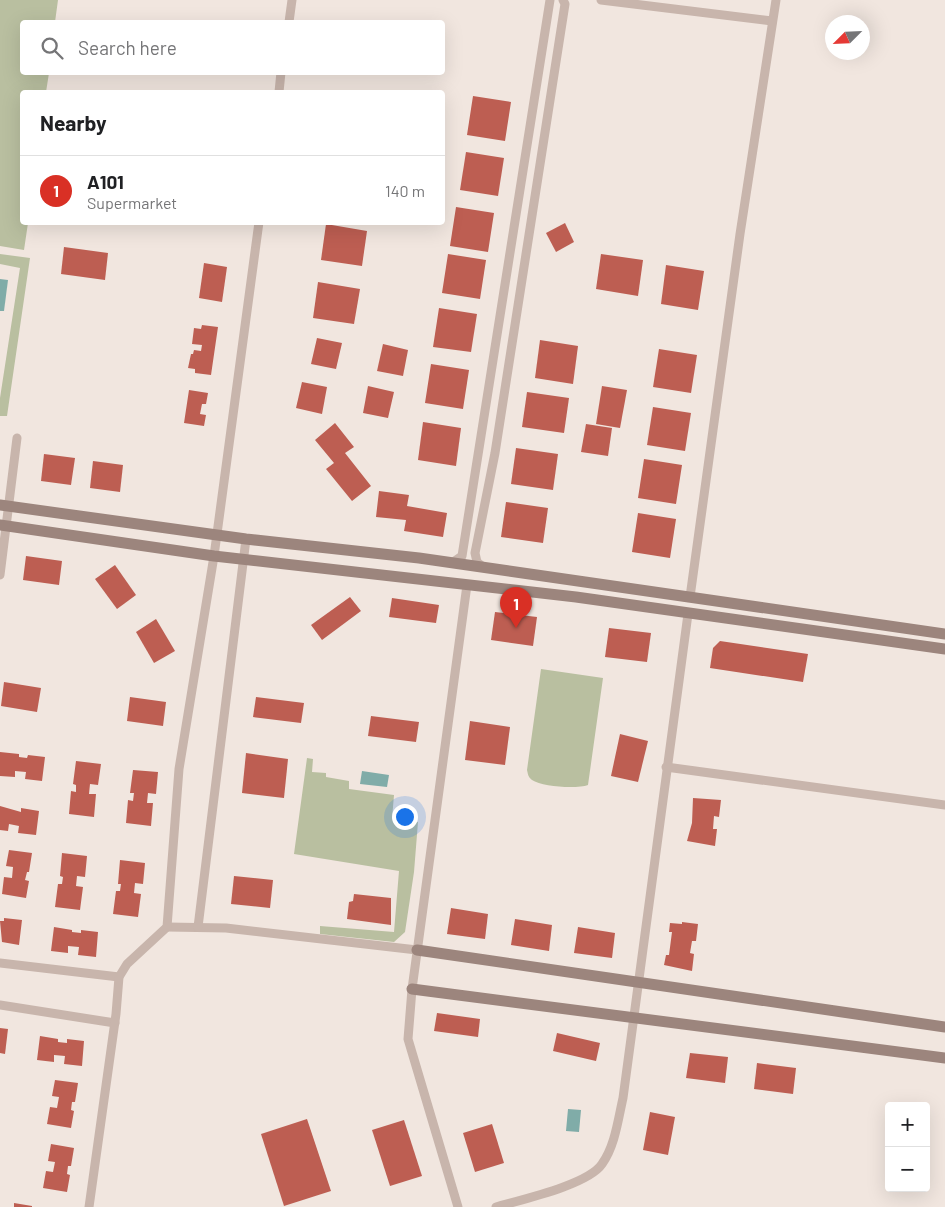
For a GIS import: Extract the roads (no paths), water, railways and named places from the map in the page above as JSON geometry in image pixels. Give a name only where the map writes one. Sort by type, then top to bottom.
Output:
[{"type":"main road","points":[[4,506],[246,539],[483,567],[945,634]]},
{"type":"main road","points":[[3,525],[214,556],[576,596],[688,614],[945,649]]},
{"type":"main road","points":[[417,950],[945,1027]]},
{"type":"main road","points":[[412,989],[945,1058]]},
{"type":"street","points":[[289,20],[292,0]]},
{"type":"street","points":[[452,563],[462,556],[550,0]]},
{"type":"street","points":[[483,567],[477,562],[475,553],[495,453],[565,4],[563,0]]},
{"type":"street","points":[[601,0],[772,21]]},
{"type":"street","points":[[690,597],[740,234],[776,0]]},
{"type":"street","points":[[278,90],[281,75]]},
{"type":"street","points":[[89,1207],[115,1023],[119,977],[127,964],[167,926],[179,769],[214,556],[259,225]]},
{"type":"street","points":[[0,575],[4,506],[17,438]]},
{"type":"street","points":[[198,927],[246,539]]},
{"type":"street","points":[[458,1207],[408,1039],[417,950],[467,585]]},
{"type":"street","points":[[496,1207],[556,1190],[594,1173],[602,1166],[611,1148],[623,1098],[688,614]]},
{"type":"street","points":[[666,767],[945,805]]},
{"type":"street","points":[[167,926],[226,928],[417,950]]},
{"type":"street","points":[[0,963],[119,977]]},
{"type":"street","points":[[0,1005],[115,1023]]},
{"type":"water","points":[[0,279],[8,280],[4,311],[0,311]]},
{"type":"water","points":[[362,771],[389,775],[387,787],[360,784]]},
{"type":"water","points":[[568,1109],[581,1110],[579,1132],[566,1131]]},
{"type":"place","name":"A101","points":[[516,628]]}]
